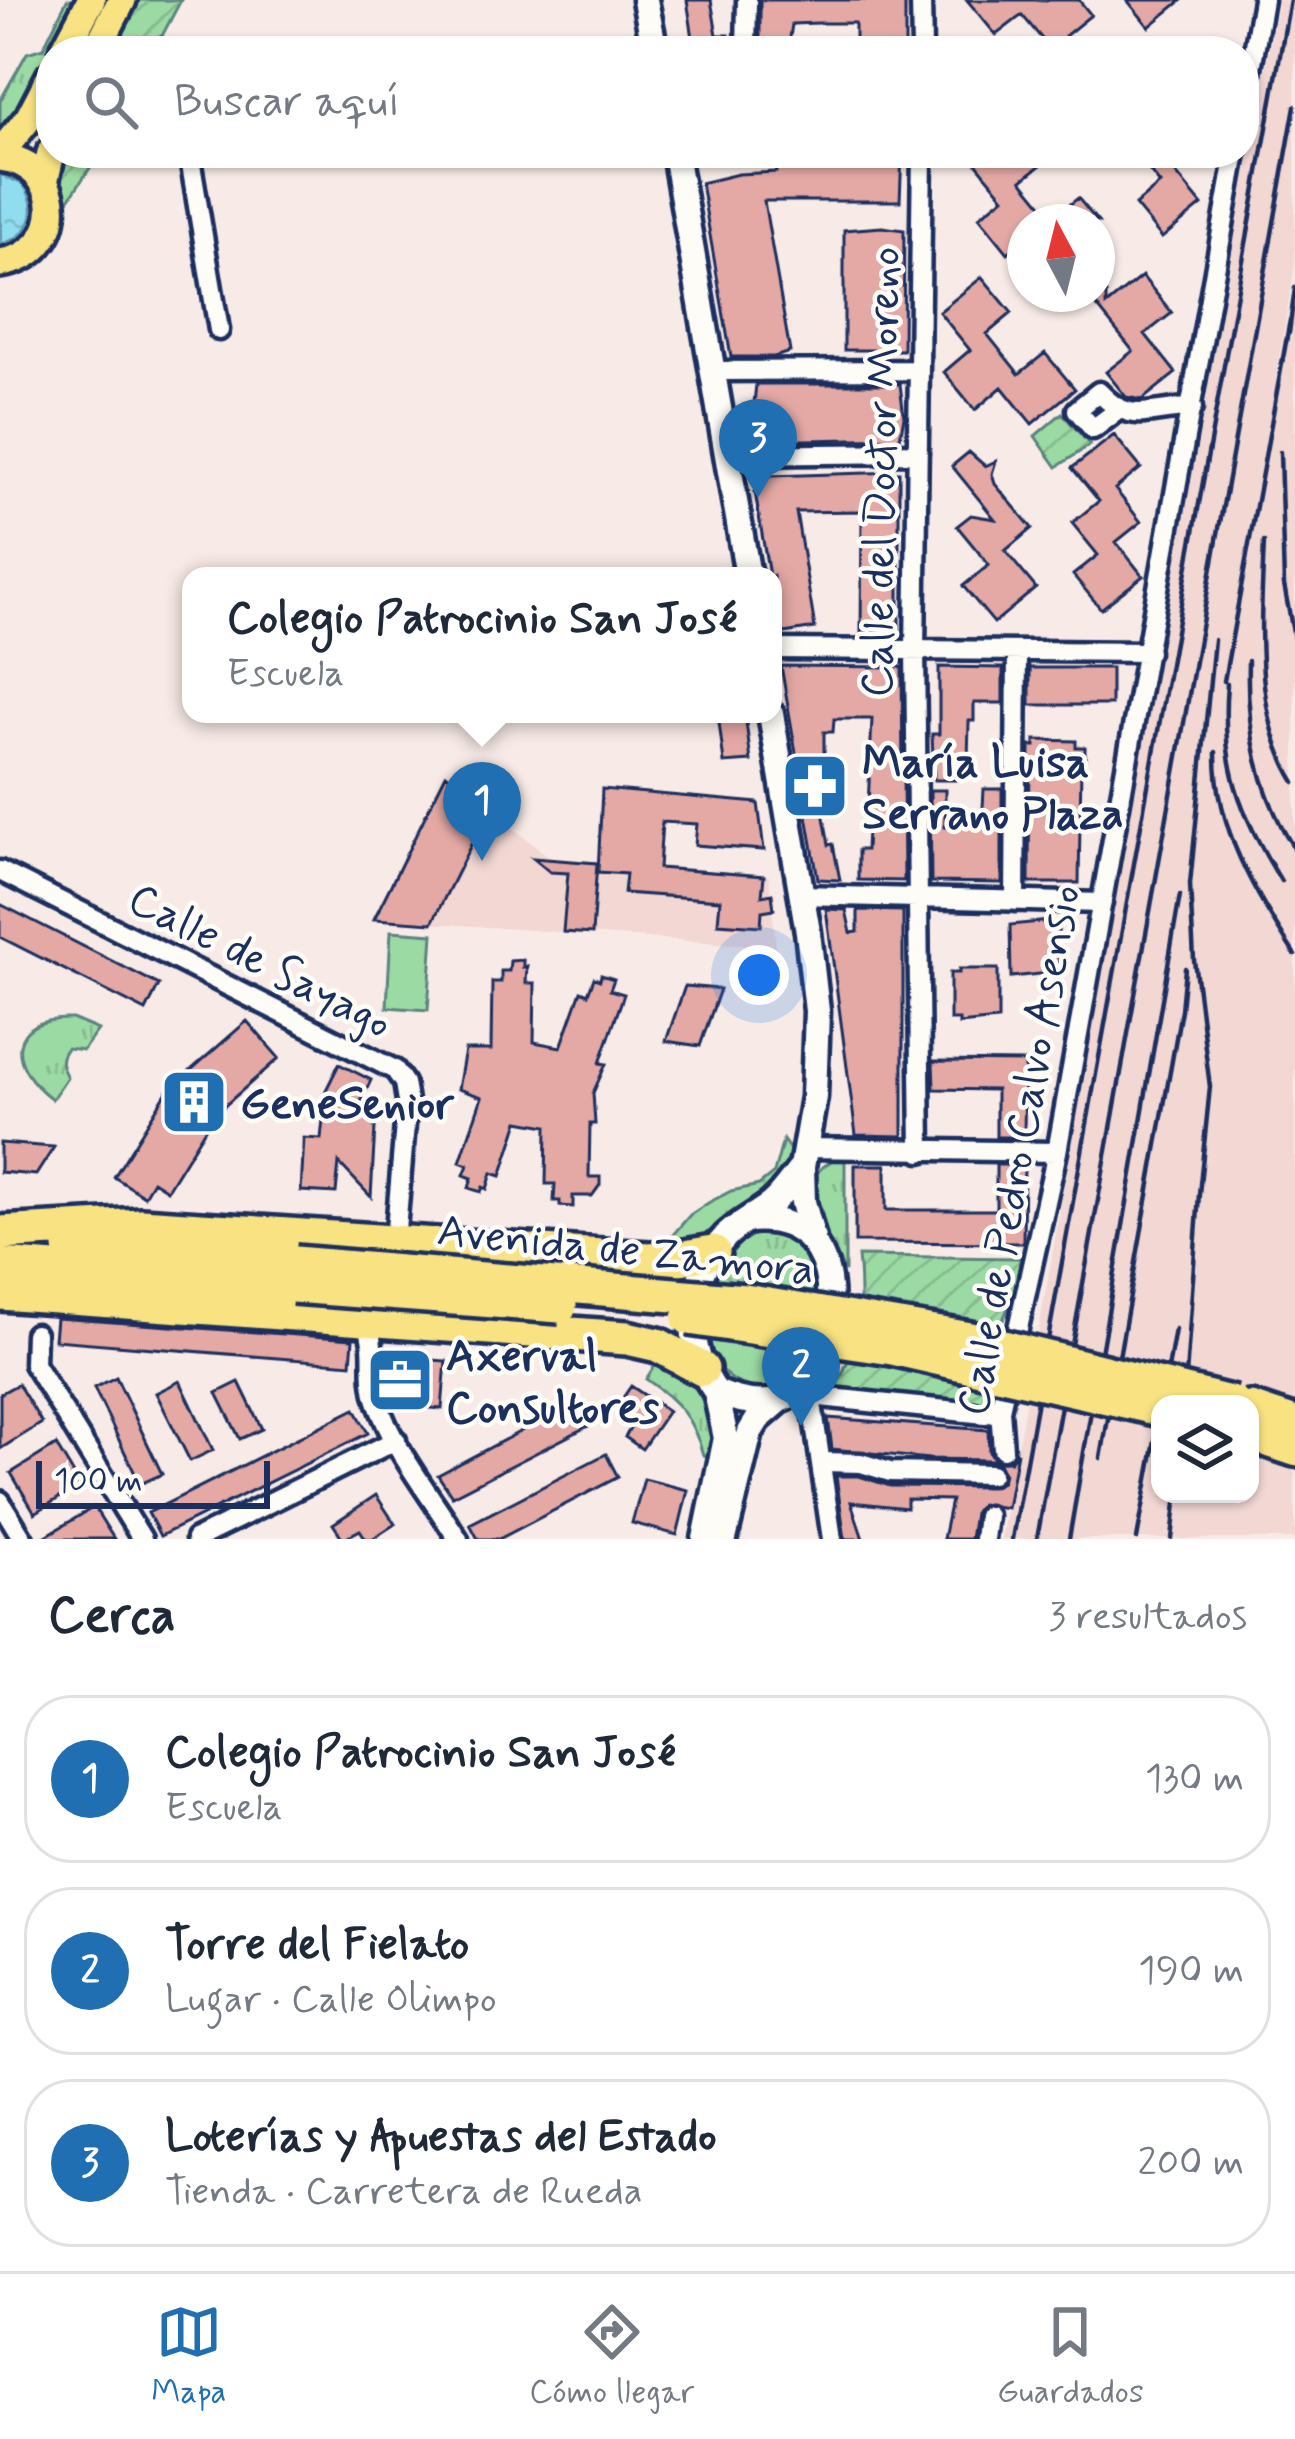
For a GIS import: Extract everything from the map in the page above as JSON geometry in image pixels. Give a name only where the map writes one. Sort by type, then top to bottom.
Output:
[{"type":"highway","points":[[0,1236],[141,1225],[669,1260],[712,1252]]},
{"type":"highway","name":"Avenida de Zamora","points":[[0,1236],[294,1275],[742,1324],[967,1362],[1151,1406]]},
{"type":"highway","name":"Avenida de Zamora","points":[[0,1265],[294,1275],[745,1301],[971,1339],[1198,1395]]},
{"type":"highway","points":[[0,1293],[627,1338],[658,1345],[709,1380]]},
{"type":"highway","points":[[1259,1412],[1295,1424]]},
{"type":"highway","points":[[1259,1437],[1295,1449]]},
{"type":"main road","points":[[72,36],[91,0]]},
{"type":"main road","points":[[104,36],[122,0]]},
{"type":"main road","points":[[36,105],[0,155],[24,163],[44,182]]},
{"type":"main road","points":[[0,263],[25,256],[44,240],[52,215],[44,182],[47,168]]},
{"type":"street","points":[[645,0],[653,36]]},
{"type":"street","points":[[746,36],[747,0]]},
{"type":"street","points":[[921,0],[922,36]]},
{"type":"street","points":[[1257,36],[1263,0]]},
{"type":"street","points":[[191,168],[219,330]]},
{"type":"street","points":[[679,168],[747,567]]},
{"type":"street","name":"Calle del Doctor Moreno","points":[[920,1152],[915,650],[922,168]]},
{"type":"street","name":"Calle de Pedro Calvo Asensio","points":[[1004,1449],[1000,1410],[1057,1152],[1233,168]]},
{"type":"street","points":[[713,371],[919,370]]},
{"type":"street","points":[[1117,411],[1134,415],[1192,408]]},
{"type":"street","points":[[728,455],[918,453]]},
{"type":"street","points":[[782,649],[1148,652]]},
{"type":"street","points":[[1015,901],[1017,651]]},
{"type":"street","points":[[724,1539],[750,1432],[758,1419],[794,1397],[816,1359],[830,1307],[826,1269],[803,1202],[804,1158],[815,1091],[817,1011],[773,723]]},
{"type":"street","name":"Calle de Sayago","points":[[0,871],[395,1070],[404,1083],[407,1101],[395,1241]]},
{"type":"street","points":[[802,895],[1102,903]]},
{"type":"street","points":[[804,1158],[1057,1152]]},
{"type":"street","points":[[705,1539],[726,1438],[694,1346],[693,1312],[712,1252],[730,1232],[775,1201],[804,1158]]},
{"type":"street","points":[[748,1220],[786,1222],[813,1242]]},
{"type":"street","points":[[364,1319],[375,1342],[374,1393],[396,1440],[458,1539]]},
{"type":"street","points":[[35,1334],[34,1364],[142,1539]]},
{"type":"street","points":[[709,1380],[751,1402],[794,1397],[985,1414],[1000,1410]]},
{"type":"street","points":[[794,1397],[824,1462],[832,1539]]},
{"type":"street","points":[[196,1539],[396,1440]]},
{"type":"street","points":[[824,1462],[862,1463],[890,1472],[991,1474]]},
{"type":"street","points":[[0,1501],[23,1539]]},
{"type":"street","points":[[984,1539],[987,1516]]},
{"type":"shaded area","points":[[1278,0],[1295,0],[1295,267],[1271,401],[1295,279],[1295,1539],[1001,1539],[1248,168],[1259,168],[1259,106]]},
{"type":"shaded area","points":[[446,774],[553,860],[769,876],[776,947],[374,919]]},
{"type":"green space","points":[[67,0],[77,0],[58,36],[49,36]]},
{"type":"green space","points":[[134,0],[181,0],[162,36],[116,36]]},
{"type":"green space","points":[[36,50],[36,78],[5,127],[0,124],[0,101],[27,53]]},
{"type":"green space","points":[[61,168],[90,168],[59,214]]},
{"type":"green space","points":[[1062,413],[1090,445],[1057,467],[1035,436]]},
{"type":"green space","points":[[391,931],[433,934],[428,1010],[387,1007]]},
{"type":"green space","points":[[72,1019],[98,1030],[83,1050],[67,1048],[64,1052],[61,1062],[67,1077],[52,1099],[26,1072],[20,1045],[35,1026]]},
{"type":"green space","points":[[783,1140],[793,1154],[772,1182],[724,1222],[675,1248],[671,1237],[690,1215],[731,1191],[759,1185],[774,1173]]},
{"type":"green space","points":[[832,1161],[845,1161],[845,1272],[813,1197],[819,1171]]},
{"type":"green space","points":[[764,1231],[780,1235],[803,1251],[814,1290],[811,1321],[795,1366],[776,1385],[756,1388],[736,1382],[720,1369],[709,1342],[707,1303],[720,1266],[732,1250]]},
{"type":"green space","points":[[858,1256],[1021,1258],[1001,1325],[987,1398],[978,1404],[835,1388],[858,1324]]},
{"type":"green space","points":[[661,1356],[702,1399],[712,1425],[713,1457],[703,1455],[683,1411],[646,1379]]},
{"type":"water","points":[[0,174],[23,184],[32,203],[26,228],[1,244]]},
{"type":"building","points":[[687,0],[711,0],[717,35],[729,36],[693,36]]},
{"type":"building","points":[[760,0],[905,0],[905,36],[855,36],[855,23],[819,23],[792,24],[790,36],[760,36]]},
{"type":"building","points":[[967,0],[1079,0],[1091,15],[1065,36],[1040,36],[1022,15],[996,35]]},
{"type":"building","points":[[1127,0],[1182,0],[1149,27]]},
{"type":"building","points":[[777,168],[901,168],[900,201],[764,201],[790,352],[774,357],[731,357],[701,183],[776,172]]},
{"type":"building","points":[[980,168],[1037,168],[1022,180],[1042,204],[1007,204],[1007,252],[979,217],[1004,197]]},
{"type":"building","points":[[1147,168],[1178,168],[1174,171],[1202,205],[1162,238],[1135,205],[1160,184]]},
{"type":"building","points":[[844,230],[904,230],[903,350],[844,350]]},
{"type":"building","points":[[1142,276],[1172,313],[1145,334],[1176,373],[1142,400],[1126,397],[1106,372],[1133,351],[1102,312],[1115,312],[1115,298]]},
{"type":"building","points":[[982,277],[1012,313],[987,334],[1019,374],[1045,353],[1075,389],[1032,424],[1002,387],[975,410],[944,372],[970,350],[939,312]]},
{"type":"building","points":[[756,384],[900,384],[904,417],[900,438],[758,441]]},
{"type":"building","points":[[1114,435],[1141,468],[1115,489],[1141,522],[1116,542],[1143,576],[1101,609],[1073,575],[1098,555],[1072,523],[1099,501],[1072,468]]},
{"type":"building","points":[[969,452],[985,466],[996,461],[995,484],[1032,528],[1005,551],[1036,588],[994,623],[963,586],[989,565],[957,526],[971,515],[995,519],[952,466]]},
{"type":"building","points":[[899,472],[899,632],[861,632],[862,511],[796,512],[815,628],[782,633],[782,567],[768,567],[755,492],[769,476]]},
{"type":"building","points":[[782,666],[902,667],[904,881],[858,880],[858,850],[866,850],[872,719],[834,719],[833,732],[824,732],[824,761],[832,761],[832,772],[837,772],[837,795],[820,795],[840,880],[818,879]]},
{"type":"building","points":[[939,667],[1003,668],[1003,703],[974,703],[968,762],[955,762],[955,780],[934,780],[932,734],[939,734]]},
{"type":"building","points":[[1030,668],[1111,668],[1111,705],[1030,705]]},
{"type":"building","points":[[719,723],[746,723],[751,761],[724,763]]},
{"type":"building","points":[[1035,740],[1076,741],[1076,747],[1085,747],[1079,883],[1029,883],[1030,746],[1035,746]]},
{"type":"building","points":[[446,774],[489,809],[432,923],[374,919]]},
{"type":"building","points":[[602,789],[758,803],[764,850],[695,845],[697,824],[662,822],[659,868],[764,876],[762,896],[772,894],[774,909],[762,911],[761,926],[718,923],[720,900],[624,893],[626,874],[598,872]]},
{"type":"building","points":[[984,789],[1002,789],[1002,883],[931,882],[930,790],[945,790],[945,827],[982,827]]},
{"type":"building","points":[[533,858],[597,863],[592,934],[563,932],[568,873],[550,872]]},
{"type":"building","points":[[0,904],[159,985],[146,1011],[0,937]]},
{"type":"building","points":[[826,909],[846,910],[851,933],[858,932],[858,910],[903,911],[903,1136],[856,1135]]},
{"type":"building","points":[[1050,921],[1050,926],[1058,926],[1059,972],[1011,977],[1010,925]]},
{"type":"building","points":[[523,960],[526,983],[535,983],[534,1042],[561,1047],[581,991],[588,994],[594,978],[614,979],[610,990],[624,994],[600,1063],[606,1064],[593,1093],[589,1177],[600,1177],[600,1185],[592,1196],[573,1196],[573,1207],[554,1201],[555,1184],[546,1184],[547,1126],[519,1121],[501,1176],[492,1173],[487,1189],[481,1192],[469,1188],[472,1178],[464,1175],[468,1165],[460,1162],[482,1097],[458,1089],[465,1050],[491,1050],[492,982],[501,982],[501,971],[509,971],[510,961]]},
{"type":"building","points":[[959,969],[998,969],[998,1020],[959,1024],[959,1020],[950,1020],[950,973],[959,973]]},
{"type":"building","points":[[685,986],[720,989],[700,1046],[666,1041]]},
{"type":"building","name":"GeneSenior","points":[[247,1021],[279,1058],[213,1116],[167,1190],[153,1181],[144,1196],[114,1177],[168,1090]]},
{"type":"building","points":[[933,1061],[1025,1062],[1024,1137],[996,1137],[996,1090],[934,1089]]},
{"type":"building","points":[[339,1064],[371,1080],[358,1108],[376,1110],[371,1197],[339,1163],[336,1193],[301,1191],[304,1138],[321,1139],[326,1090]]},
{"type":"building","points":[[0,1143],[54,1147],[36,1175],[0,1172]]},
{"type":"building","points":[[855,1165],[886,1165],[886,1210],[996,1210],[996,1165],[1024,1165],[1023,1243],[855,1242]]},
{"type":"building","points":[[56,1318],[353,1339],[351,1364],[54,1340]]},
{"type":"building","points":[[397,1357],[446,1361],[442,1409],[394,1405]]},
{"type":"building","points":[[116,1377],[162,1474],[140,1484],[94,1388]]},
{"type":"building","points":[[180,1381],[213,1450],[190,1461],[156,1393]]},
{"type":"building","points":[[239,1382],[262,1429],[240,1439],[217,1393]]},
{"type":"building","points":[[18,1384],[42,1423],[0,1449],[0,1394]]},
{"type":"building","points":[[631,1386],[668,1411],[642,1449],[625,1437],[633,1424],[622,1416],[626,1411],[618,1405]]},
{"type":"building","points":[[576,1402],[588,1426],[452,1496],[438,1475]]},
{"type":"building","points":[[355,1409],[368,1433],[160,1536],[148,1513]]},
{"type":"building","points":[[828,1418],[988,1430],[989,1452],[996,1461],[1010,1461],[1017,1452],[1007,1508],[981,1504],[974,1513],[970,1539],[943,1539],[951,1500],[907,1499],[907,1508],[851,1502],[863,1539],[845,1539],[836,1476],[859,1476],[890,1486],[991,1487],[1002,1482],[1004,1473],[991,1460],[832,1449]]},
{"type":"building","points":[[56,1445],[80,1485],[35,1513],[11,1473]]},
{"type":"building","points":[[606,1454],[618,1477],[499,1539],[478,1539],[470,1524]]},
{"type":"building","points":[[644,1479],[688,1490],[677,1535],[632,1523]]},
{"type":"building","points":[[376,1495],[395,1524],[372,1539],[360,1530],[343,1539],[333,1524]]},
{"type":"building","points":[[94,1507],[114,1539],[41,1539]]},
{"type":"railway","points":[[1012,1539],[1290,0]]},
{"type":"railway","points":[[1037,1539],[1295,106]]},
{"type":"railway","points":[[1289,333],[1295,288]]},
{"type":"railway","points":[[1224,681],[1290,320]]},
{"type":"railway","points":[[1280,452],[1284,585],[1295,643]]},
{"type":"railway","points":[[1264,542],[1261,634],[1266,696],[1281,755],[1295,782]]},
{"type":"railway","points":[[1185,1395],[1210,1087],[1190,884],[1214,640]]},
{"type":"railway","points":[[1248,661],[1257,759],[1272,806],[1295,850]]},
{"type":"railway","points":[[1227,684],[1227,740],[1236,788],[1281,881]]},
{"type":"railway","points":[[1216,752],[1222,807],[1240,859],[1295,955]]},
{"type":"railway","points":[[1069,1539],[1180,895]]},
{"type":"railway","points":[[1101,1458],[1185,968]]},
{"type":"railway","points":[[1164,1395],[1175,1329]]},
{"type":"railway","points":[[1137,1539],[1151,1463]]},
{"type":"railway","points":[[1172,1539],[1176,1503]]},
{"type":"place","name":"Loterías y Apuestas del Estado","points":[[758,498]]},
{"type":"place","name":"María Luisa Serrano Plaza","points":[[815,786]]},
{"type":"place","name":"Colegio Patrocinio San José","points":[[482,861]]},
{"type":"place","name":"GeneSenior","points":[[194,1102]]},
{"type":"place","name":"Axerval Consultores","points":[[400,1380]]},
{"type":"place","name":"Torre del Fielato","points":[[801,1426]]}]
